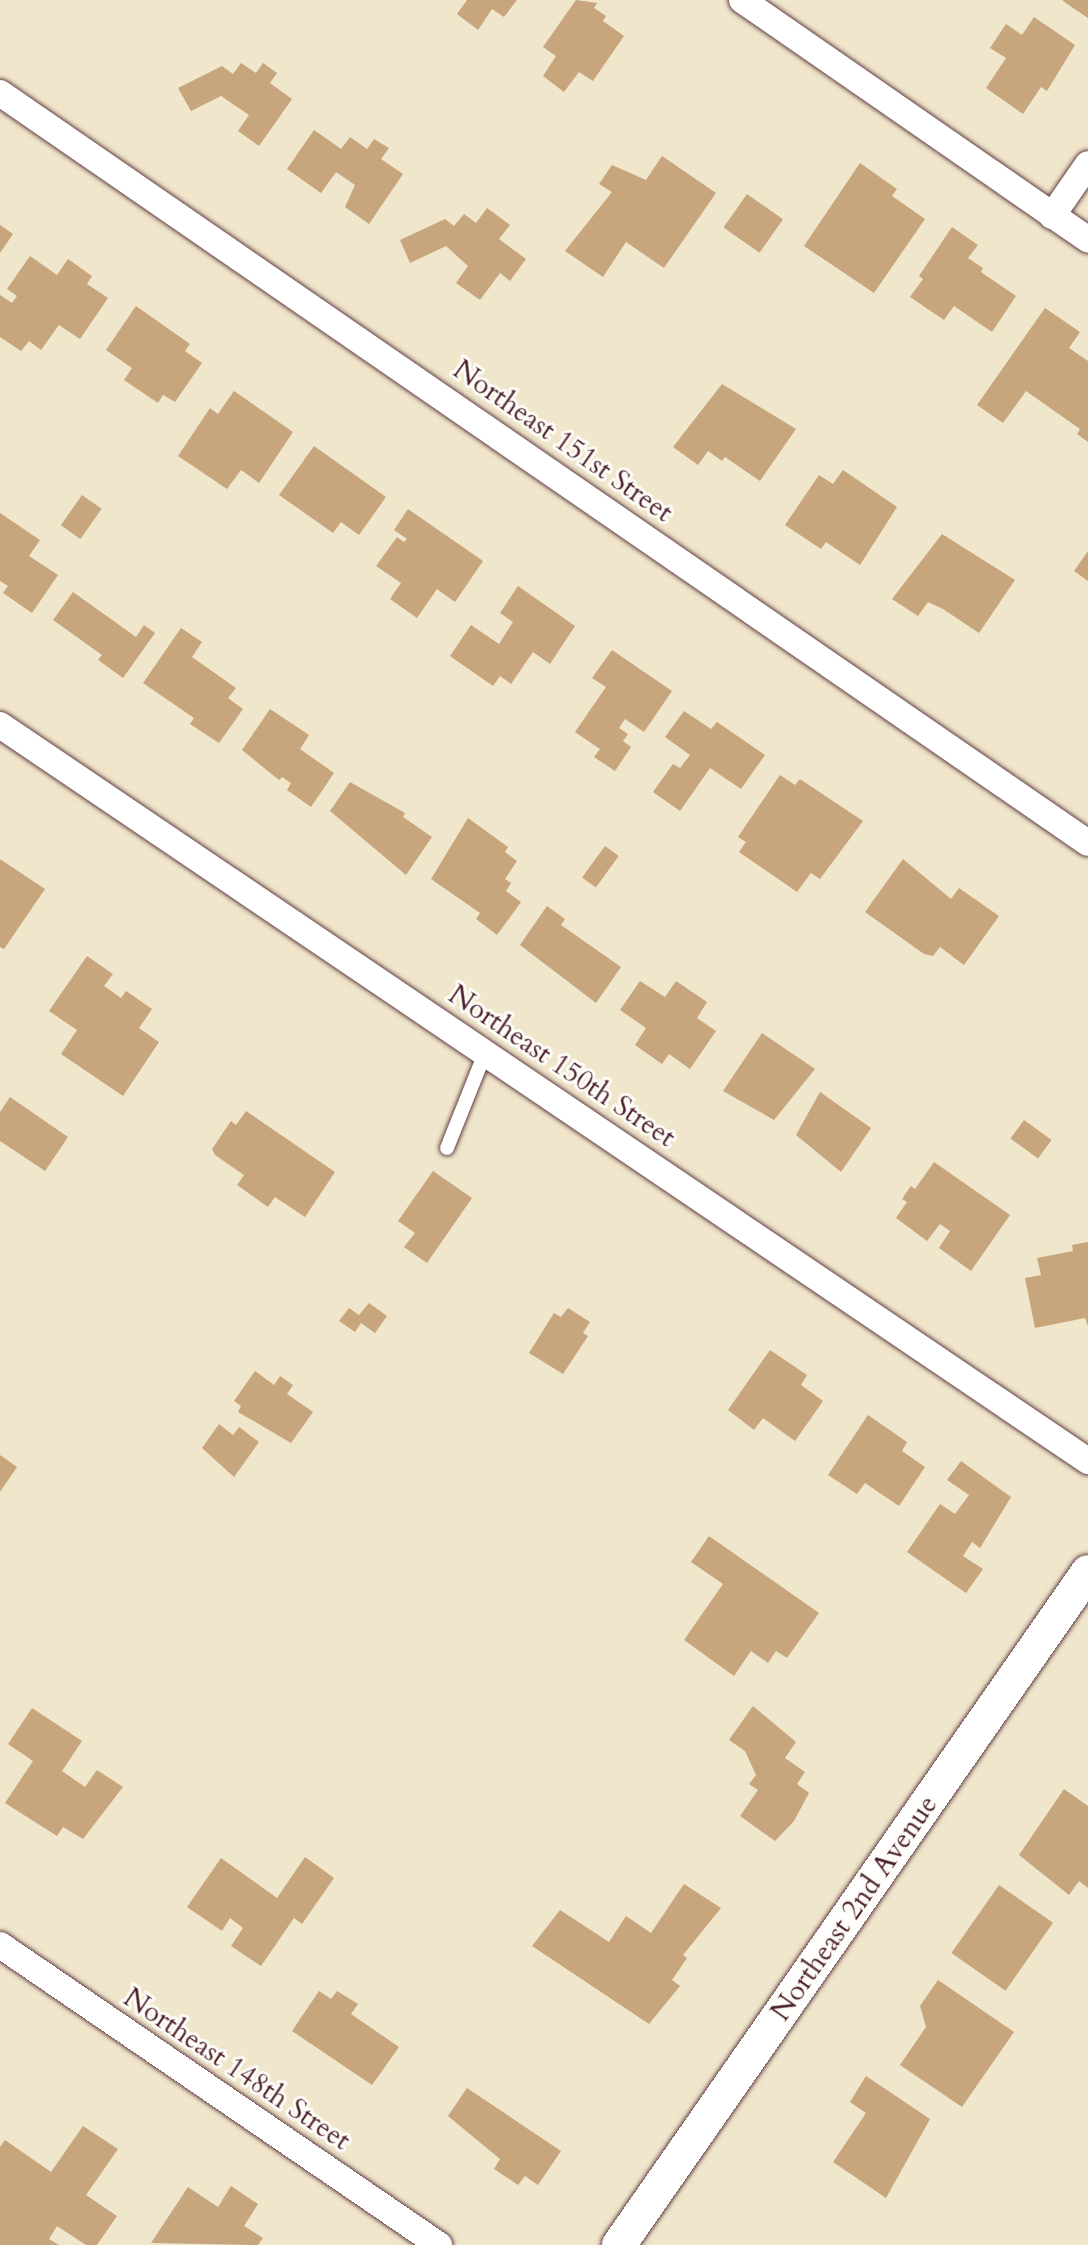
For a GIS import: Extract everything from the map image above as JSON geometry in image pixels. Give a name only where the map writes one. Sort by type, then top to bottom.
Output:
[{"type":"street","points":[[742,0],[1088,240]]},
{"type":"street","name":"Northeast 151st Street","points":[[0,93],[1088,843]]},
{"type":"street","points":[[1052,216],[1088,164]]},
{"type":"street","name":"Northeast 150th Street","points":[[0,725],[1088,1461]]},
{"type":"street","name":"Northeast 2nd Avenue","points":[[619,2245],[1088,1572]]},
{"type":"street","name":"Northeast 148th Street","points":[[0,1945],[439,2245]]},
{"type":"lane","points":[[447,1148],[485,1053]]},
{"type":"building","points":[[467,0],[517,0],[504,17],[492,9],[478,30],[457,14]]},
{"type":"building","points":[[576,0],[597,3],[594,8],[606,16],[603,21],[624,36],[593,81],[579,72],[564,92],[543,76],[556,56],[543,47]]},
{"type":"building","points":[[1062,0],[1088,0],[1088,18],[1070,6]]},
{"type":"building","points":[[1034,17],[1075,45],[1047,91],[1041,87],[1023,114],[986,88],[1006,58],[990,48],[1006,24],[1022,35]]},
{"type":"building","points":[[241,63],[256,73],[263,63],[277,73],[270,83],[292,99],[259,146],[238,131],[249,115],[221,96],[191,111],[178,88],[222,66],[233,74]]},
{"type":"building","points":[[314,130],[341,149],[350,137],[367,149],[374,139],[389,148],[381,159],[403,174],[369,224],[345,207],[355,185],[336,172],[321,193],[287,169]]},
{"type":"building","points":[[662,156],[716,193],[664,268],[626,242],[603,277],[565,251],[612,192],[599,184],[612,165],[646,180]]},
{"type":"building","points":[[860,163],[897,189],[892,196],[925,219],[874,293],[804,246]]},
{"type":"building","points":[[747,194],[783,219],[760,253],[723,228]]},
{"type":"building","points":[[487,208],[510,225],[499,239],[526,259],[510,281],[500,273],[480,300],[456,283],[468,266],[446,246],[410,263],[400,240],[445,219],[454,226],[464,214],[476,223]]},
{"type":"building","points":[[0,225],[13,234],[0,253]]},
{"type":"building","points":[[952,227],[978,245],[968,258],[983,268],[981,272],[1016,296],[992,332],[954,306],[944,320],[910,297],[923,279],[919,276]]},
{"type":"building","points":[[30,256],[57,275],[68,259],[92,276],[87,284],[108,298],[80,339],[59,325],[41,350],[29,341],[21,351],[0,337],[0,295],[12,303],[17,296],[7,289]]},
{"type":"building","points":[[136,306],[190,344],[185,351],[202,363],[175,402],[163,395],[158,403],[124,380],[132,368],[106,350]]},
{"type":"building","points":[[1045,308],[1080,332],[1069,348],[1088,361],[1088,442],[1077,434],[1080,429],[1026,391],[1003,423],[977,405]]},
{"type":"building","points":[[722,384],[796,429],[760,481],[725,457],[722,461],[708,451],[698,465],[673,447]]},
{"type":"building","points":[[234,391],[293,432],[259,483],[241,470],[227,489],[178,456],[210,408],[218,414]]},
{"type":"building","points":[[314,446],[386,497],[359,535],[341,522],[333,533],[279,495]]},
{"type":"building","points":[[843,470],[897,507],[860,565],[826,542],[821,549],[785,525],[819,475],[833,484]]},
{"type":"building","points":[[82,495],[102,509],[80,539],[61,525]]},
{"type":"building","points":[[408,509],[483,561],[455,602],[437,589],[417,618],[390,599],[401,583],[376,566],[397,537],[404,542],[407,539],[394,530]]},
{"type":"building","points":[[0,513],[40,540],[29,556],[58,575],[32,613],[3,593],[8,586],[0,581]]},
{"type":"building","points":[[942,534],[1015,580],[979,633],[928,602],[918,616],[892,599]]},
{"type":"building","points":[[1088,551],[1088,581],[1074,571]]},
{"type":"building","points":[[518,586],[575,626],[550,664],[533,652],[511,684],[500,676],[493,686],[450,656],[471,625],[499,644],[513,622],[500,613]]},
{"type":"building","points":[[73,592],[136,637],[144,625],[155,633],[123,678],[98,660],[102,655],[53,620]]},
{"type":"building","points":[[181,628],[202,642],[192,657],[236,688],[228,698],[243,709],[219,743],[190,724],[194,718],[143,683]]},
{"type":"building","points":[[612,650],[672,691],[644,732],[625,719],[619,728],[628,734],[623,741],[631,747],[615,771],[594,757],[600,749],[575,732],[606,687],[592,678]]},
{"type":"building","points":[[270,709],[309,735],[300,749],[334,773],[311,807],[287,790],[291,783],[282,777],[279,780],[242,750]]},
{"type":"building","points":[[684,711],[711,729],[717,722],[765,755],[741,789],[710,768],[680,811],[653,792],[673,764],[680,768],[690,755],[665,737]]},
{"type":"building","points":[[780,775],[795,785],[800,779],[863,821],[820,879],[811,873],[797,892],[739,852],[746,842],[738,837]]},
{"type":"building","points":[[350,782],[405,813],[403,817],[432,837],[406,875],[330,811]]},
{"type":"building","points":[[468,818],[508,847],[505,852],[517,861],[505,879],[511,883],[506,891],[521,902],[497,935],[476,919],[480,913],[431,879]]},
{"type":"building","points":[[605,846],[619,856],[596,888],[582,878]]},
{"type":"building","points":[[0,859],[45,889],[4,949],[0,947]]},
{"type":"building","points":[[903,859],[951,899],[959,888],[999,916],[964,965],[940,947],[933,956],[924,954],[865,912]]},
{"type":"building","points":[[547,906],[565,919],[561,925],[621,967],[596,1003],[520,945]]},
{"type":"building","points":[[87,956],[113,974],[104,986],[121,998],[126,991],[152,1009],[139,1028],[159,1042],[123,1096],[61,1054],[77,1030],[49,1011]]},
{"type":"building","points":[[640,981],[665,997],[676,981],[707,1002],[697,1018],[716,1031],[690,1069],[669,1054],[662,1064],[635,1045],[646,1028],[620,1010]]},
{"type":"building","points":[[762,1033],[815,1069],[774,1120],[723,1091]]},
{"type":"building","points":[[820,1092],[871,1128],[841,1172],[796,1135]]},
{"type":"building","points":[[10,1097],[68,1137],[45,1171],[0,1141],[0,1112]]},
{"type":"building","points":[[246,1111],[335,1172],[305,1217],[275,1197],[268,1207],[237,1185],[244,1175],[215,1155],[212,1149],[231,1121],[236,1125]]},
{"type":"building","points":[[1024,1120],[1052,1140],[1038,1159],[1010,1139]]},
{"type":"building","points":[[934,1162],[1010,1215],[971,1271],[939,1248],[950,1231],[940,1224],[927,1241],[896,1218],[907,1202],[902,1199],[906,1193],[911,1186],[915,1189]]},
{"type":"building","points":[[433,1171],[472,1198],[427,1263],[404,1247],[415,1233],[398,1221]]},
{"type":"building","points":[[1088,1242],[1088,1326],[1085,1318],[1035,1328],[1025,1278],[1041,1275],[1037,1258],[1073,1251],[1072,1245]]},
{"type":"building","points":[[369,1303],[387,1316],[375,1333],[361,1323],[355,1332],[339,1321],[349,1308],[359,1315]]},
{"type":"building","points":[[568,1308],[590,1322],[583,1333],[588,1336],[563,1374],[529,1353],[554,1313],[561,1317]]},
{"type":"building","points":[[770,1350],[807,1375],[801,1385],[823,1401],[795,1441],[763,1418],[754,1430],[728,1410]]},
{"type":"building","points":[[255,1371],[274,1385],[280,1376],[293,1385],[287,1394],[313,1412],[291,1443],[238,1412],[241,1406],[234,1401]]},
{"type":"building","points":[[868,1415],[907,1442],[902,1451],[925,1467],[899,1506],[865,1483],[857,1494],[828,1475]]},
{"type":"building","points":[[219,1424],[233,1435],[239,1427],[259,1442],[234,1477],[202,1448]]},
{"type":"building","points":[[0,1455],[17,1467],[0,1492]]},
{"type":"building","points":[[961,1461],[1011,1497],[980,1548],[972,1542],[963,1556],[983,1569],[966,1593],[907,1552],[940,1504],[955,1514],[969,1495],[947,1480]]},
{"type":"building","points":[[709,1536],[819,1613],[787,1658],[776,1651],[768,1663],[751,1651],[734,1676],[684,1640],[723,1584],[691,1562]]},
{"type":"building","points":[[753,1706],[796,1742],[785,1758],[805,1772],[797,1784],[809,1793],[794,1821],[775,1841],[740,1816],[758,1790],[749,1784],[756,1775],[745,1751],[729,1740]]},
{"type":"building","points":[[32,1708],[82,1741],[62,1771],[85,1787],[97,1770],[123,1787],[83,1839],[63,1827],[57,1836],[5,1803],[33,1761],[8,1744]]},
{"type":"building","points":[[1064,1789],[1088,1806],[1088,1888],[1079,1881],[1069,1895],[1019,1855]]},
{"type":"building","points":[[305,1857],[334,1878],[302,1924],[294,1918],[261,1966],[231,1946],[243,1928],[230,1918],[222,1931],[187,1907],[221,1858],[277,1898]]},
{"type":"building","points":[[684,1884],[721,1908],[683,1955],[687,1958],[672,1980],[680,1986],[649,2024],[532,1946],[560,1910],[609,1942],[626,1916],[651,1933]]},
{"type":"building","points":[[999,1885],[1053,1923],[1005,1991],[951,1953]]},
{"type":"building","points":[[938,1980],[1014,2032],[962,2107],[900,2065],[926,2027],[920,2006]]},
{"type":"building","points":[[319,1991],[331,1999],[337,1991],[358,2004],[351,2014],[399,2047],[372,2085],[292,2031]]},
{"type":"building","points":[[866,2076],[930,2119],[886,2198],[833,2162],[866,2113],[850,2102]]},
{"type":"building","points":[[467,2088],[561,2151],[538,2185],[525,2176],[518,2185],[494,2169],[500,2159],[448,2116]]},
{"type":"building","points":[[83,2126],[118,2149],[86,2195],[117,2216],[97,2245],[86,2245],[57,2226],[49,2239],[59,2245],[0,2245],[0,2147],[5,2140],[51,2172]]},
{"type":"building","points":[[231,2186],[258,2204],[244,2226],[263,2238],[258,2245],[151,2243],[188,2187],[218,2207]]}]
